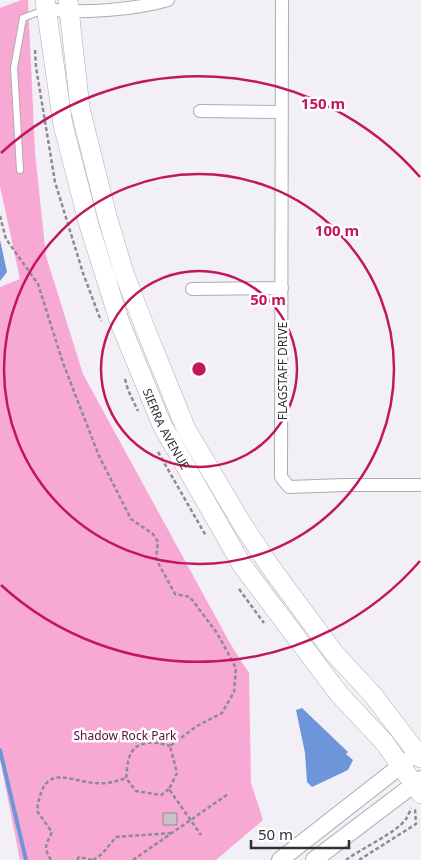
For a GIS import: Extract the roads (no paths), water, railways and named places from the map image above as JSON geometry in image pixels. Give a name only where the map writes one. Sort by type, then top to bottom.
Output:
[{"type":"main road","name":"SIERRA AVENUE","points":[[67,4],[80,108],[107,216],[131,291],[159,366],[186,429],[241,522],[269,565],[329,646],[373,695],[419,755]]},
{"type":"main road","name":"SIERRA AVENUE","points":[[46,5],[63,125],[89,225],[120,323],[162,425],[242,565],[339,694],[384,742],[401,766],[417,795]]},
{"type":"street","points":[[46,5],[151,5],[168,0]]},
{"type":"street","name":"FLAGSTAFF DRIVE","points":[[282,0],[281,477],[289,487],[421,485]]},
{"type":"street","points":[[200,111],[282,112]]},
{"type":"street","points":[[192,289],[282,288]]},
{"type":"street","points":[[280,860],[401,766],[419,755]]},
{"type":"street","points":[[314,860],[417,795]]},
{"type":"lane","points":[[20,170],[14,68],[23,18],[46,5]]},
{"type":"water","points":[[0,240],[7,272],[0,281]]},
{"type":"water","points":[[302,708],[348,752],[346,754],[353,760],[348,770],[312,787],[307,782],[305,753],[296,710]]},
{"type":"waterway","points":[[0,750],[26,860]]},
{"type":"park label","name":"Shadow Rock Park","points":[[125,735]]}]
